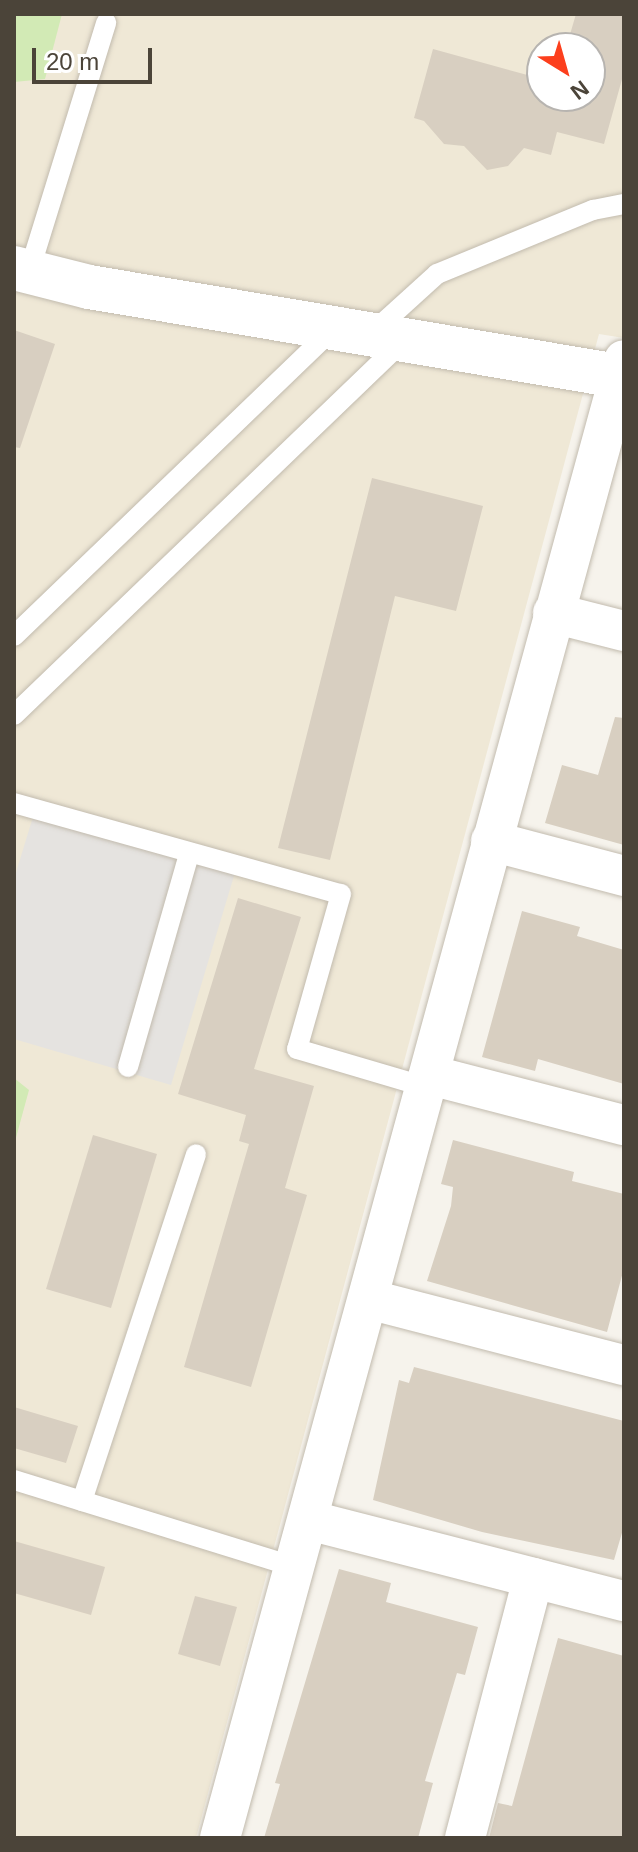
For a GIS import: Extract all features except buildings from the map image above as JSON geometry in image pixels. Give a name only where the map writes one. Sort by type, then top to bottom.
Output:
[{"type":"street","points":[[22,270],[370,334],[623,371],[553,613],[220,1838]]},
{"type":"street","points":[[553,613],[624,631]]},
{"type":"street","points":[[491,841],[624,876]]},
{"type":"street","points":[[428,1081],[624,1125]]},
{"type":"street","points":[[368,1299],[624,1365]]},
{"type":"street","points":[[308,1520],[624,1601]]},
{"type":"street","points":[[465,1838],[533,1578]]},
{"type":"lane","points":[[22,270],[106,23]]},
{"type":"lane","points":[[14,636],[437,274],[593,210],[624,204]]},
{"type":"lane","points":[[14,715],[370,334]]},
{"type":"lane","points":[[14,803],[341,894],[297,1049],[428,1081]]},
{"type":"lane","points":[[128,1067],[189,854]]},
{"type":"lane","points":[[82,1501],[196,1154]]},
{"type":"lane","points":[[14,1480],[295,1567]]},
{"type":"shaded area","points":[[14,14],[624,14],[624,338],[599,334],[196,1838],[14,1838]]},
{"type":"shaded area","points":[[36,807],[237,866],[171,1085],[14,1039],[14,879]]},
{"type":"green space","points":[[14,14],[62,14],[45,79],[14,82]]},
{"type":"green space","points":[[14,1078],[29,1090],[14,1145]]}]
